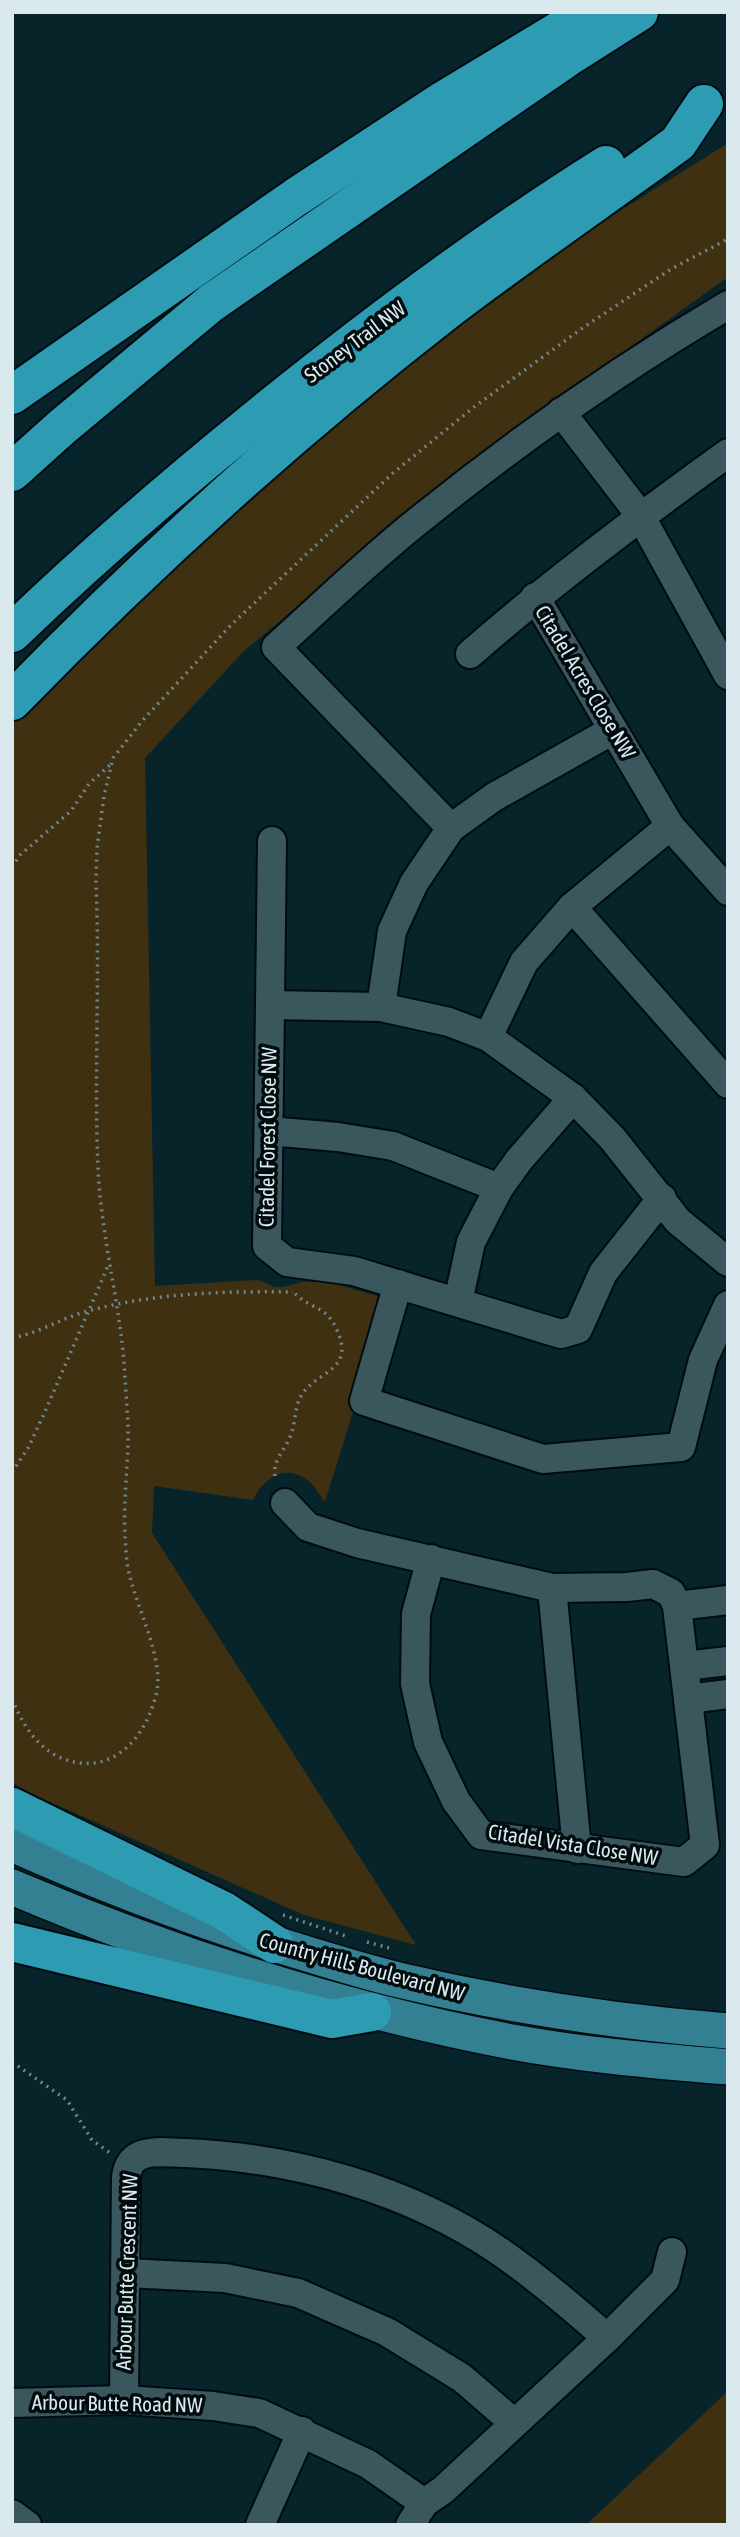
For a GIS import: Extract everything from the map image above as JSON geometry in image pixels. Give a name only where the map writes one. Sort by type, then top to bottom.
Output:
[{"type":"highway","points":[[12,395],[296,197],[444,100],[590,12]]},
{"type":"highway","points":[[12,472],[211,303],[568,57],[639,12]]},
{"type":"highway","points":[[12,701],[182,536],[318,416],[447,311],[678,143],[716,97]]},
{"type":"highway","name":"Stoney Trail NW","points":[[12,633],[179,482],[343,349],[463,261],[594,173],[716,97]]},
{"type":"highway","points":[[12,1807],[224,1911],[275,1928]]},
{"type":"highway","points":[[12,1942],[332,2019],[372,2012]]},
{"type":"main road","name":"Country Hills Boulevard NW","points":[[12,1844],[83,1875],[237,1933],[275,1928],[399,1980],[454,1993],[599,2018],[728,2031]]},
{"type":"main road","name":"Country Hills Boulevard NW","points":[[12,1887],[158,1946],[254,1978],[372,2012],[515,2043],[645,2060],[728,2067]]},
{"type":"street","points":[[451,828],[276,648],[421,518],[561,412],[674,337],[728,305]]},
{"type":"street","points":[[561,412],[640,516],[728,675]]},
{"type":"street","name":"Citadel Acres Close NW","points":[[728,453],[640,516],[535,597],[670,827],[728,891]]},
{"type":"street","points":[[470,654],[535,597]]},
{"type":"street","points":[[381,1007],[392,931],[414,883],[451,828],[494,797],[613,730]]},
{"type":"street","points":[[488,1037],[524,962],[572,907],[670,827]]},
{"type":"street","name":"Citadel Forest Close NW","points":[[272,841],[267,1246],[287,1262],[354,1271],[561,1335],[578,1329],[603,1273],[662,1198]]},
{"type":"street","points":[[572,907],[728,1084]]},
{"type":"street","points":[[270,1004],[381,1007],[449,1022],[488,1037],[573,1098],[612,1138],[678,1221],[728,1262]]},
{"type":"street","points":[[458,1302],[471,1242],[499,1188],[519,1160],[573,1098]]},
{"type":"street","points":[[269,1131],[338,1136],[393,1146],[499,1188]]},
{"type":"street","points":[[398,1284],[364,1401],[543,1459],[681,1447],[703,1360],[728,1306]]},
{"type":"street","points":[[285,1503],[308,1527],[357,1543],[552,1588],[653,1584],[671,1592],[677,1606],[728,1600]]},
{"type":"street","name":"Citadel Vista Close NW","points":[[431,1559],[416,1614],[415,1684],[428,1742],[456,1801],[481,1835],[684,1862],[705,1845],[677,1606]]},
{"type":"street","points":[[552,1588],[577,1849]]},
{"type":"street","points":[[685,1666],[728,1661]]},
{"type":"street","points":[[688,1699],[728,1694]]},
{"type":"street","name":"Arbour Butte Crescent NW","points":[[124,2400],[127,2167],[138,2155],[154,2152],[272,2161],[338,2178],[398,2199],[449,2220],[498,2250],[546,2286],[607,2338]]},
{"type":"street","points":[[417,2514],[607,2338],[665,2280],[672,2252]]},
{"type":"street","points":[[127,2273],[225,2278],[298,2293],[387,2332],[462,2378],[514,2423]]},
{"type":"street","name":"Arbour Butte Road NW","points":[[12,2403],[124,2400],[213,2406],[259,2413],[368,2463],[417,2514]]},
{"type":"street","points":[[260,2525],[302,2431]]},
{"type":"street","points":[[12,2514],[27,2525]]},
{"type":"path","points":[[12,867],[20,855],[71,811],[89,785],[112,763]]},
{"type":"path","points":[[12,1472],[28,1448],[109,1264],[117,1304],[128,1425],[125,1534],[129,1574],[158,1674],[156,1694],[144,1727],[135,1742],[108,1759],[87,1763],[51,1754],[37,1742],[26,1727],[12,1699]]},
{"type":"path","points":[[12,1338],[43,1330],[64,1318],[117,1304],[242,1291],[292,1290],[302,1301],[329,1315],[337,1328],[341,1352],[332,1371],[300,1396],[293,1430],[277,1459],[275,1475]]},
{"type":"path","points":[[275,1928],[353,1938]]},
{"type":"path","points":[[366,1942],[391,1948]]},
{"type":"path","points":[[12,2062],[67,2100],[92,2140],[110,2154]]},
{"type":"shaded area","points":[[728,143],[728,277],[463,467],[243,652],[145,758],[155,1286],[258,1280],[275,1287],[284,1287],[301,1282],[328,1282],[388,1299],[325,1502],[308,1480],[291,1473],[276,1475],[263,1485],[253,1500],[154,1486],[152,1533],[416,1945],[304,1915],[12,1783],[12,714],[174,555],[518,275]]},
{"type":"shaded area","points":[[728,2391],[728,2525],[586,2525]]}]
